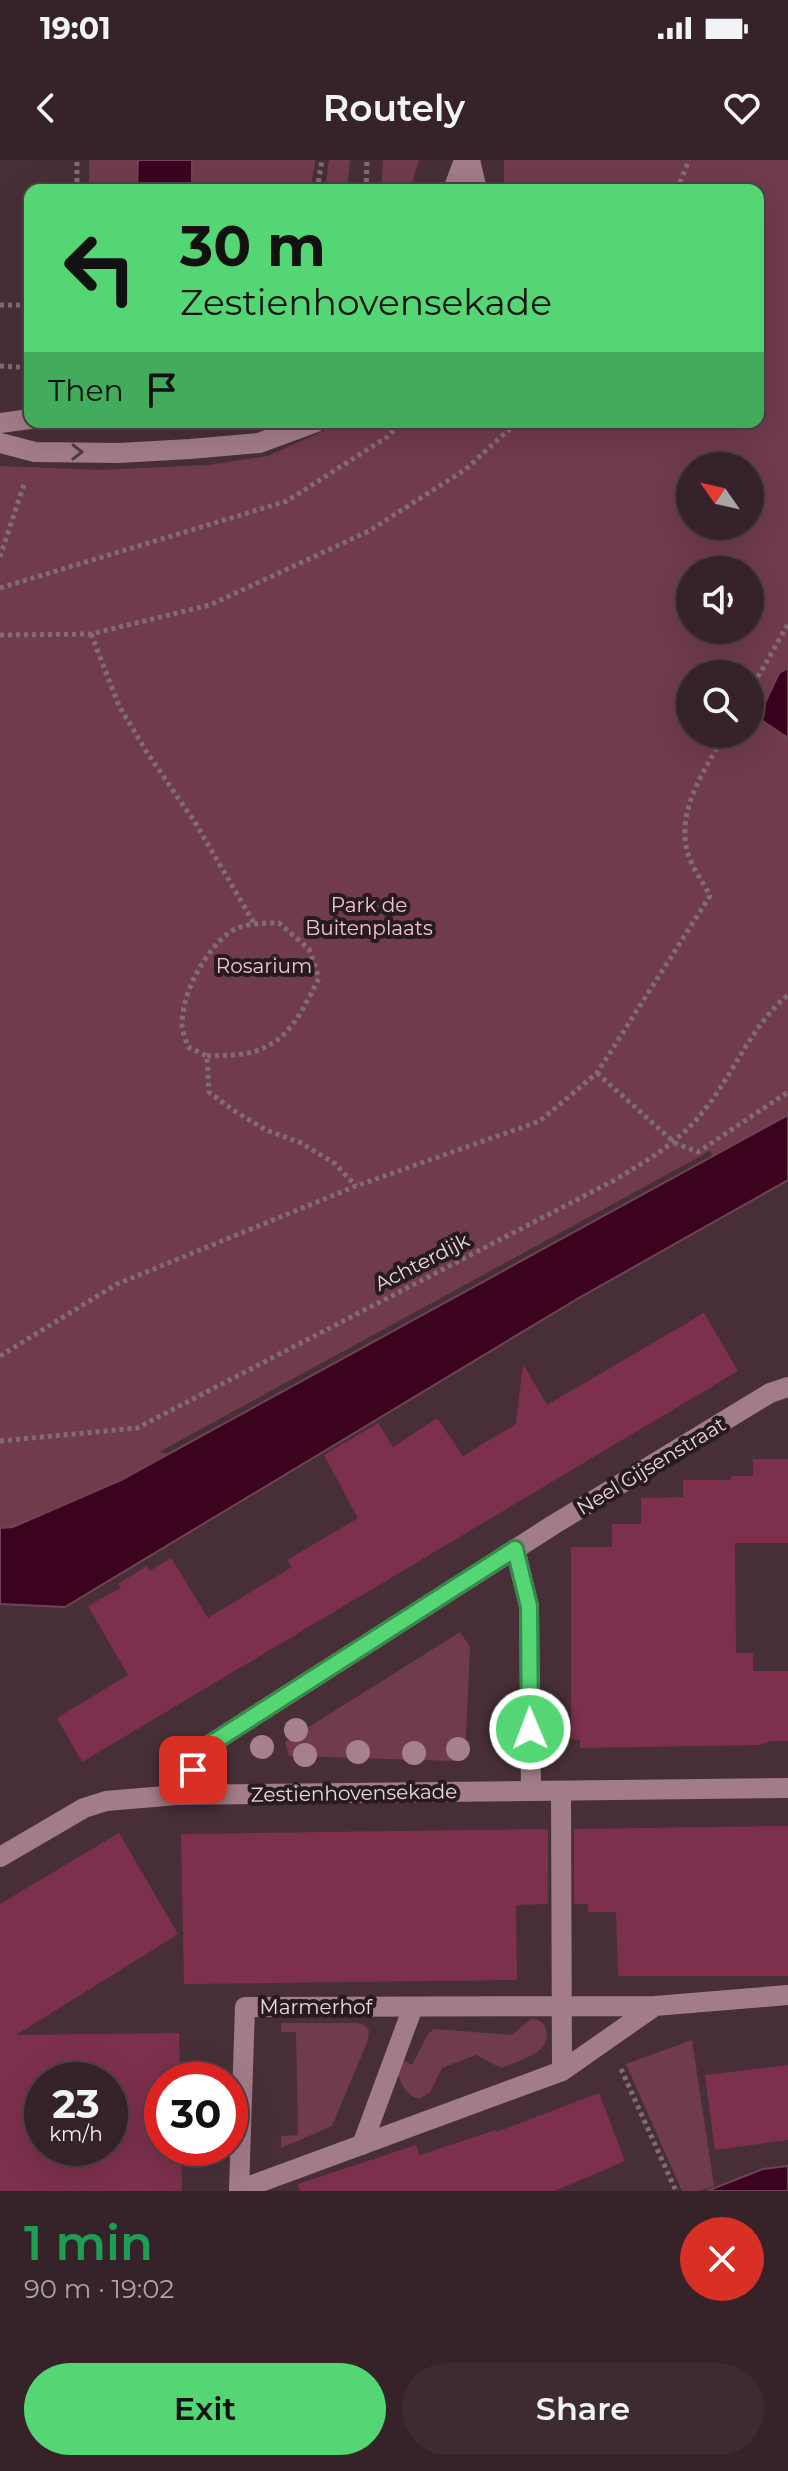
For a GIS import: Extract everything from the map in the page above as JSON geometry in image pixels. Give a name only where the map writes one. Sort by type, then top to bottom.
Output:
[{"type":"street","points":[[456,184],[467,160]]},
{"type":"street","points":[[467,160],[475,184]]},
{"type":"street","points":[[0,423],[24,420]]},
{"type":"street","points":[[0,443],[35,452],[119,453],[259,443],[300,428]]},
{"type":"street","name":"Neel Gijsenstraat","points":[[515,1549],[770,1393],[788,1387]]},
{"type":"street","points":[[177,1795],[209,1745],[515,1549],[529,1606],[531,1790]]},
{"type":"street","name":"Zestienhovensekade","points":[[0,1857],[84,1808],[106,1801],[177,1795],[788,1788]]},
{"type":"street","points":[[561,1791],[562,2071]]},
{"type":"street","name":"Marmerhof","points":[[655,2006],[562,2071],[239,2190],[245,2007],[655,2006],[788,1995]]},
{"type":"street","points":[[362,2145],[413,2007]]},
{"type":"path","points":[[77,160],[77,184]]},
{"type":"path","points":[[318,184],[322,160]]},
{"type":"path","points":[[366,184],[367,160]]},
{"type":"path","points":[[679,184],[689,160]]},
{"type":"path","points":[[0,305],[24,305]]},
{"type":"path","points":[[0,366],[24,368]]},
{"type":"path","points":[[0,588],[287,501],[387,437],[396,428]]},
{"type":"path","points":[[0,635],[91,634],[210,605],[369,531],[466,469],[510,428]]},
{"type":"path","points":[[0,557],[35,452]]},
{"type":"path","points":[[764,666],[788,624]]},
{"type":"path","points":[[91,634],[119,706],[196,824],[254,923]]},
{"type":"path","points":[[0,1356],[117,1284],[356,1186],[540,1121],[597,1073],[710,896],[687,852],[685,821],[692,791],[717,748]]},
{"type":"path","points":[[254,923],[279,923],[309,949],[319,978],[305,1006],[286,1036],[254,1052],[207,1056],[188,1047],[181,1025],[189,989],[203,962],[227,934],[254,923]]},
{"type":"path","name":"Achterdijk","points":[[0,1441],[137,1428],[613,1181],[675,1143],[708,1105],[770,1010],[788,995]]},
{"type":"path","points":[[207,1056],[209,1092],[266,1130],[301,1143],[334,1163],[356,1186]]},
{"type":"path","points":[[597,1073],[675,1143],[698,1152],[788,1092]]},
{"type":"path","points":[[607,2039],[676,2191]]},
{"type":"green space","points":[[89,160],[138,160],[137,184],[89,184]]},
{"type":"green space","points":[[192,160],[315,160],[311,184],[192,184]]},
{"type":"green space","points":[[329,160],[350,160],[348,184],[326,184]]},
{"type":"green space","points":[[383,160],[419,160],[412,184],[381,184]]},
{"type":"green space","name":"Park de Buitenplaats","points":[[504,160],[788,160],[788,1115],[712,1156],[710,1151],[159,1452],[169,1454],[121,1480],[13,1527],[0,1528],[0,466],[100,470],[208,465],[268,456],[330,428],[764,428],[764,184],[504,184]]},
{"type":"green space","points":[[460,1632],[470,1647],[465,1756],[454,1761],[289,1756],[285,1742]]},
{"type":"green space","points":[[532,2018],[544,2025],[547,2037],[532,2055],[501,2068],[476,2055],[442,2068],[430,2092],[419,2099],[402,2085],[397,2071],[403,2060],[412,2065],[428,2034],[434,2029],[512,2035]]},
{"type":"green space","points":[[281,2023],[356,2023],[365,2025],[369,2031],[332,2126],[281,2148],[281,2136],[298,2135],[296,2032],[281,2032]]},
{"type":"green space","points":[[692,2040],[714,2186],[700,2191],[682,2191],[626,2064]]},
{"type":"shaded area","points":[[138,160],[192,160],[192,184],[137,184]]},
{"type":"shaded area","points":[[788,668],[788,738],[764,722],[764,705],[779,673]]},
{"type":"shaded area","points":[[788,1115],[788,1180],[577,1299],[65,1607],[0,1604],[0,1528],[13,1527],[121,1480]]},
{"type":"shaded area","points":[[788,2166],[788,2191],[707,2191],[763,2169]]},
{"type":"building","points":[[704,1313],[738,1371],[82,1762],[57,1718],[128,1675],[88,1606],[121,1588],[118,1584],[147,1566],[150,1571],[171,1558],[208,1618],[292,1567],[287,1560],[358,1518],[324,1455],[378,1423],[393,1447],[437,1418],[463,1456],[516,1424],[523,1364],[547,1405]]},
{"type":"building","points":[[753,1459],[788,1459],[788,1543],[735,1543],[736,1653],[753,1653],[753,1671],[788,1671],[788,1741],[771,1741],[760,1745],[580,1748],[580,1740],[571,1739],[571,1547],[612,1547],[612,1524],[641,1524],[641,1498],[683,1497],[683,1480],[731,1480],[731,1476],[753,1476]]},
{"type":"building","points":[[788,1826],[788,1976],[618,1976],[616,1912],[588,1912],[588,1904],[574,1904],[574,1829]]},
{"type":"building","points":[[548,1829],[548,1904],[516,1905],[517,1980],[184,1984],[181,1834]]},
{"type":"building","points":[[119,1833],[178,1934],[16,2035],[179,2033],[180,2062],[144,2062],[144,2166],[181,2166],[182,2191],[0,2191],[0,1904]]},
{"type":"building","points":[[788,2065],[788,2140],[715,2150],[705,2075]]},
{"type":"building","points":[[599,2093],[625,2161],[555,2191],[300,2191],[298,2184],[416,2145],[420,2155],[497,2132]]},
{"type":"route","points":[[193,1770],[209,1745],[515,1549],[529,1606],[530,1729]]},
{"type":"park label","name":"Rosarium","points":[[264,966]]}]
